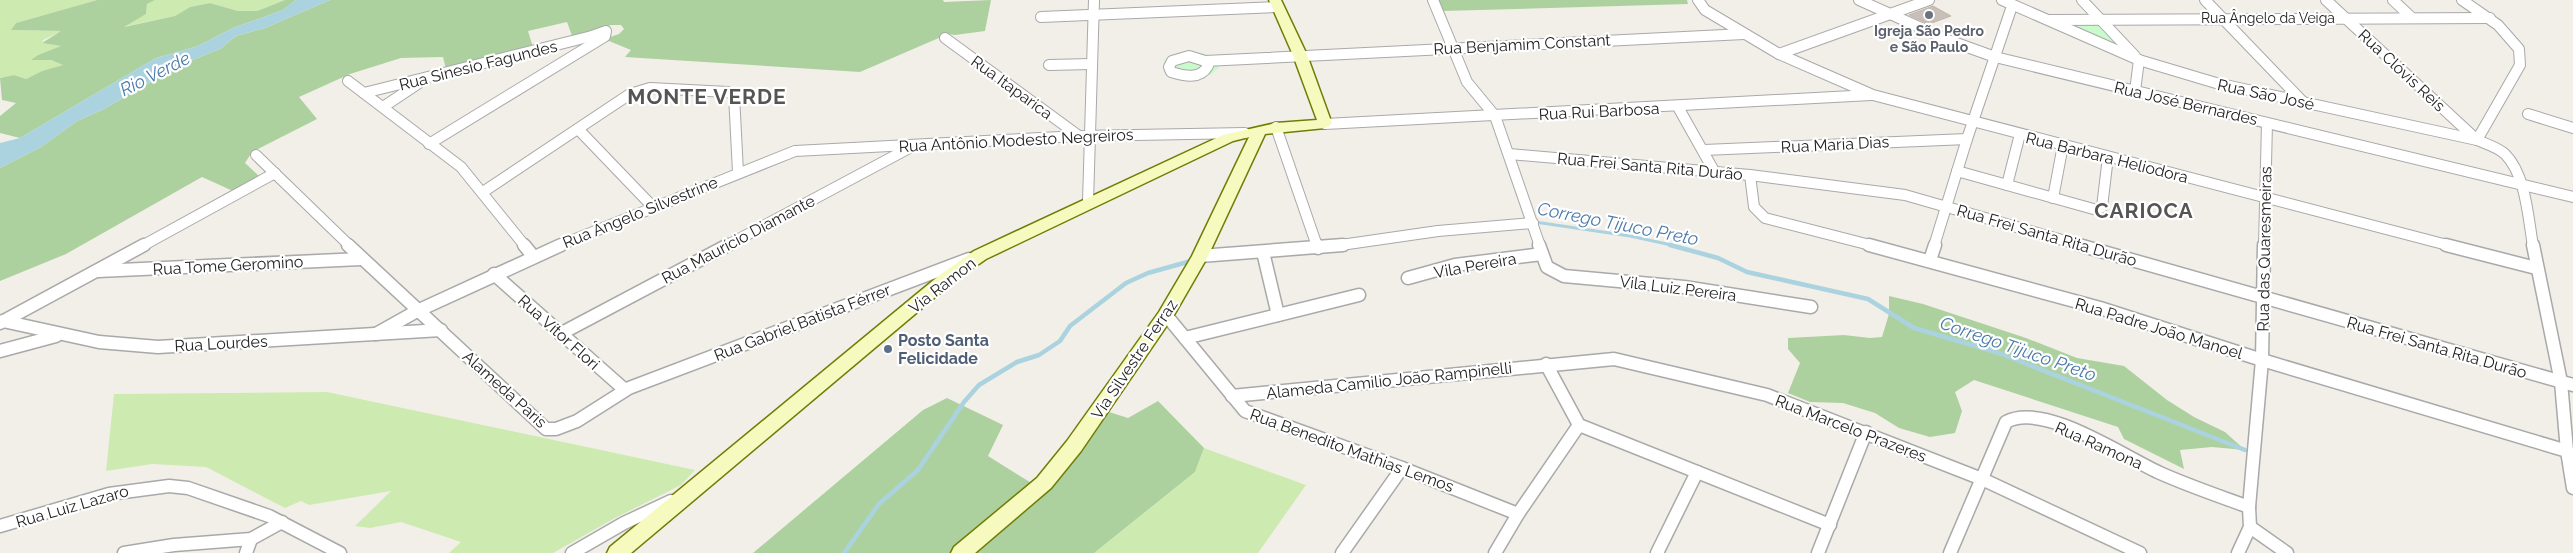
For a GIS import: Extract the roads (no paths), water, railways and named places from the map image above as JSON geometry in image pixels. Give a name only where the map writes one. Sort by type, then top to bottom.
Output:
[{"type":"main road","points":[[1276,4],[1300,55],[1325,124]]},
{"type":"main road","name":"Via Ramon","points":[[617,553],[694,491],[947,278],[980,255],[1088,202],[1206,148],[1261,130],[1325,124]]},
{"type":"main road","name":"Via Silvestre Ferraz","points":[[961,553],[1044,483],[1074,446],[1166,315],[1200,256],[1261,130]]},
{"type":"street","points":[[1088,202],[1094,0]]},
{"type":"street","points":[[1433,0],[1467,82],[1495,116],[1542,254]]},
{"type":"street","name":"Rua Barbara Heliodora","points":[[1698,0],[1705,10],[1779,54],[1873,95],[2536,268]]},
{"type":"street","name":"Rua José Bernardes","points":[[1859,0],[1888,15],[1948,40],[1995,56],[2573,197]]},
{"type":"street","points":[[1779,54],[1929,0]]},
{"type":"street","name":"Rua São José","points":[[2002,0],[2139,60],[2216,83],[2476,140],[2492,145],[2509,156],[2521,184],[2536,268],[2560,382],[2573,488]]},
{"type":"street","points":[[2082,0],[2139,60],[2135,91]]},
{"type":"street","points":[[2205,0],[2303,102]]},
{"type":"street","name":"Rua Clóvis Reis","points":[[2326,0],[2476,140]]},
{"type":"street","points":[[2393,0],[2412,18]]},
{"type":"street","points":[[2462,0],[2490,18],[2519,49],[2520,65],[2476,140]]},
{"type":"street","points":[[1041,17],[1093,16],[1276,4]]},
{"type":"street","points":[[1930,260],[1967,139],[2012,6]]},
{"type":"street","name":"Rua Ângelo da Veiga","points":[[2047,20],[2490,18]]},
{"type":"street","name":"Rua Sinesio Fagundes","points":[[364,93],[606,31],[605,36],[429,144]]},
{"type":"street","name":"Rua Benjamim Constant","points":[[1205,60],[1744,34]]},
{"type":"street","name":"Rua Itaparica","points":[[945,38],[1079,136]]},
{"type":"street","points":[[2100,44],[2116,44],[2118,39]]},
{"type":"street","points":[[1049,65],[1091,64]]},
{"type":"street","points":[[382,107],[430,76]]},
{"type":"street","points":[[348,81],[461,167],[533,256]]},
{"type":"street","points":[[483,192],[638,90],[650,88],[728,92],[735,98],[738,172]]},
{"type":"street","name":"Rua Rui Barbosa","points":[[1325,124],[1678,107],[1873,95]]},
{"type":"street","points":[[1678,107],[1704,150],[1714,171]]},
{"type":"street","points":[[2528,114],[2573,128]]},
{"type":"street","name":"Rua das Quaresmeiras","points":[[2238,553],[2250,526],[2249,506],[2262,360],[2267,123]]},
{"type":"street","points":[[578,129],[652,206]]},
{"type":"street","points":[[1261,130],[1318,248]]},
{"type":"street","name":"Rua Antônio Modesto Negreiros","points":[[786,153],[803,150],[1079,136],[1261,130]]},
{"type":"street","points":[[2007,185],[2020,134]]},
{"type":"street","name":"Rua Maria Dias","points":[[1704,150],[1967,139]]},
{"type":"street","name":"Rua Maurício Diamante","points":[[560,334],[916,144]]},
{"type":"street","points":[[2053,198],[2063,145]]},
{"type":"street","name":"Rua Ângelo Silvestrine","points":[[376,334],[417,311],[533,256],[786,153]]},
{"type":"street","name":"Rua Frei Santa Rita Durão","points":[[1509,154],[1714,171],[1884,191],[1946,206],[2573,385]]},
{"type":"street","name":"Alameda Paris","points":[[256,155],[361,259],[417,311],[441,330],[546,429],[564,428],[625,390]]},
{"type":"street","points":[[1957,171],[2097,210],[2102,206],[2108,157]]},
{"type":"street","points":[[2,322],[274,174]]},
{"type":"street","name":"Rua Padre João Manoel","points":[[1750,175],[1754,207],[1765,218],[1930,260],[2100,308],[2262,360],[2570,453]]},
{"type":"street","points":[[1200,256],[1318,248],[1438,231],[1533,223]]},
{"type":"street","points":[[1263,252],[1278,315]]},
{"type":"street","name":"Vila Luiz Pereira","points":[[1542,254],[1547,267],[1564,276],[1684,287],[1812,307]]},
{"type":"street","name":"Vila Pereira","points":[[1408,278],[1455,265],[1542,254]]},
{"type":"street","name":"Rua Gabriel Batista Férrer","points":[[625,390],[980,255]]},
{"type":"street","name":"Rua Tome Geromino","points":[[95,271],[361,259]]},
{"type":"street","name":"Rua Vítor Flori","points":[[494,274],[625,390]]},
{"type":"street","points":[[1185,338],[1359,295]]},
{"type":"street","name":"Rua Benedito Mathias Lemos","points":[[1166,315],[1232,396],[1245,411],[1252,415],[1402,468],[1518,514]]},
{"type":"street","name":"Rua Lourdes","points":[[2,322],[114,345],[158,347],[441,330]]},
{"type":"street","points":[[0,351],[58,335]]},
{"type":"street","name":"Rua Marcelo Prazeres","points":[[1546,364],[1614,359],[1767,396],[1866,432],[1982,479],[2140,553]]},
{"type":"street","points":[[1546,364],[1579,425],[1830,525]]},
{"type":"street","name":"Alameda Camilio João Rampinelli","points":[[1232,396],[1546,364]]},
{"type":"street","name":"Rua Ramona","points":[[1950,553],[2006,422],[2009,419],[2021,416],[2041,420],[2080,434],[2159,472],[2249,506]]},
{"type":"street","points":[[1495,553],[1518,514],[1579,425]]},
{"type":"street","points":[[1818,553],[1866,432]]},
{"type":"street","points":[[1342,553],[1402,468]]},
{"type":"street","points":[[1657,553],[1697,472]]},
{"type":"street","name":"Rua Luiz Lazaro","points":[[0,526],[109,494],[169,486],[188,488],[282,522],[340,553]]},
{"type":"street","points":[[572,553],[624,523],[694,491]]},
{"type":"street","points":[[124,553],[252,539],[282,522]]},
{"type":"street","points":[[2250,526],[2287,553]]},
{"type":"street","points":[[246,553],[252,539]]},
{"type":"water","name":"Rio Verde","points":[[296,0],[330,0],[265,28],[236,36],[220,49],[180,65],[104,109],[77,121],[41,147],[0,168],[0,143],[20,138],[156,58],[198,46],[233,28],[283,10]]},
{"type":"waterway","name":"Corrego Tijuco Preto","points":[[1535,222],[1630,236],[1676,246]]},
{"type":"waterway","name":"Corrego Tijuco Preto","points":[[1670,245],[1718,258],[1747,272],[1868,299],[1914,328],[1999,353],[2245,450]]},
{"type":"waterway","points":[[844,553],[879,504],[918,470],[964,402],[979,385],[1017,362],[1039,355],[1060,341],[1070,326],[1126,283],[1148,273],[1191,261]]},
{"type":"place","name":"Igreja São Pedro e São Paulo","points":[[1929,15]]},
{"type":"place","name":"Posto Santa Felicidade","points":[[888,349]]},
{"type":"district","name":"MONTE VERDE","points":[[707,97]]},
{"type":"district","name":"CARIOCA","points":[[2144,211]]}]
